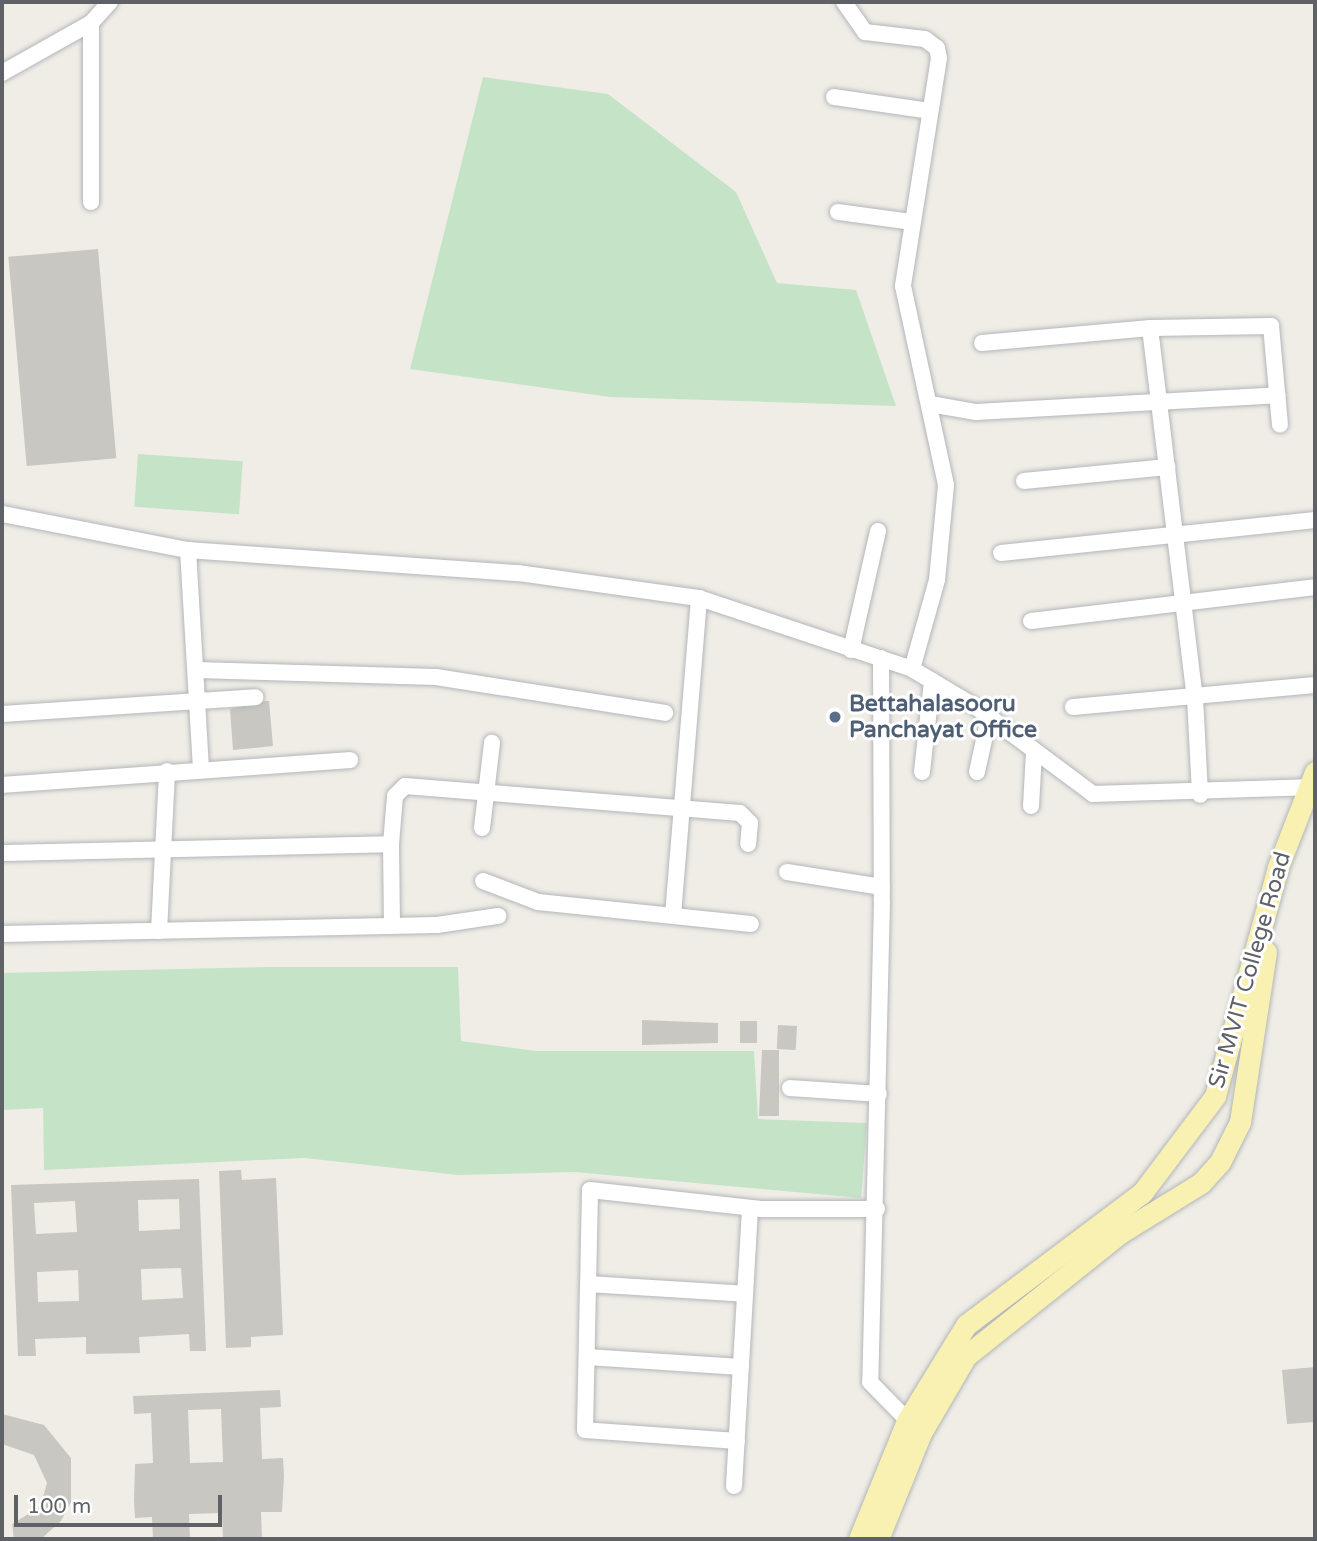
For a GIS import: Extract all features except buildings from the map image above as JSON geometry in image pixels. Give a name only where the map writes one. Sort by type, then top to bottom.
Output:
[{"type":"main road","name":"Sir MVIT College Road","points":[[878,1539],[914,1427],[966,1356],[1120,1233],[1201,1183],[1228,1150],[1243,1107],[1272,919],[1313,787]]},
{"type":"main road","name":"Sir MVIT College Road","points":[[859,1539],[966,1325],[1142,1193],[1215,1096],[1278,867],[1313,787]]},
{"type":"street","points":[[2,73],[91,23],[110,2]]},
{"type":"street","points":[[844,2],[865,32],[925,39],[937,48],[903,286],[946,485],[937,580],[912,669]]},
{"type":"street","points":[[90,202],[91,23]]},
{"type":"street","points":[[834,97],[930,111]]},
{"type":"street","points":[[838,212],[912,222]]},
{"type":"street","points":[[982,343],[1150,328],[1271,326],[1280,425]]},
{"type":"street","points":[[1150,328],[1195,698],[1199,795]]},
{"type":"street","points":[[930,404],[976,412],[1278,395]]},
{"type":"street","points":[[1024,481],[1167,467]]},
{"type":"street","points":[[2,514],[188,550],[518,573],[699,598],[912,669],[989,717],[1093,794],[1199,795],[1313,787]]},
{"type":"street","points":[[1001,553],[1315,520]]},
{"type":"street","points":[[851,650],[878,531]]},
{"type":"street","points":[[188,550],[201,768]]},
{"type":"street","points":[[1031,621],[1315,587]]},
{"type":"street","points":[[673,915],[699,598]]},
{"type":"street","points":[[881,658],[879,1094],[870,1382],[914,1427]]},
{"type":"street","points":[[196,670],[436,677],[665,713]]},
{"type":"street","points":[[922,772],[932,681]]},
{"type":"street","points":[[1073,707],[1315,685]]},
{"type":"street","points":[[2,714],[198,698],[255,697]]},
{"type":"street","points":[[977,772],[989,717]]},
{"type":"street","points":[[482,828],[492,743]]},
{"type":"street","points":[[1031,806],[1034,752]]},
{"type":"street","points":[[2,785],[201,768],[350,760]]},
{"type":"street","points":[[159,931],[167,771]]},
{"type":"street","points":[[392,924],[391,844],[399,789],[487,791],[747,815],[748,844]]},
{"type":"street","points":[[2,853],[164,847],[391,844]]},
{"type":"street","points":[[787,872],[882,887]]},
{"type":"street","points":[[483,881],[538,902],[751,924]]},
{"type":"street","points":[[2,934],[392,924],[498,916]]},
{"type":"street","points":[[790,1088],[879,1094]]},
{"type":"street","points":[[737,1441],[585,1430],[590,1191],[750,1208],[877,1209]]},
{"type":"street","points":[[734,1486],[750,1208]]},
{"type":"street","points":[[588,1284],[745,1294]]},
{"type":"street","points":[[587,1357],[741,1367]]},
{"type":"green space","points":[[483,77],[608,94],[736,192],[777,283],[856,290],[896,406],[610,397],[410,369]]},
{"type":"green space","points":[[138,454],[243,461],[239,514],[134,507]]},
{"type":"green space","points":[[268,967],[458,967],[461,1041],[536,1051],[754,1051],[758,1119],[867,1123],[861,1198],[574,1172],[458,1175],[305,1158],[44,1170],[43,1108],[2,1110],[2,973]]},
{"type":"place","name":"Bettahalasooru Panchayat Office","points":[[835,717]]}]
